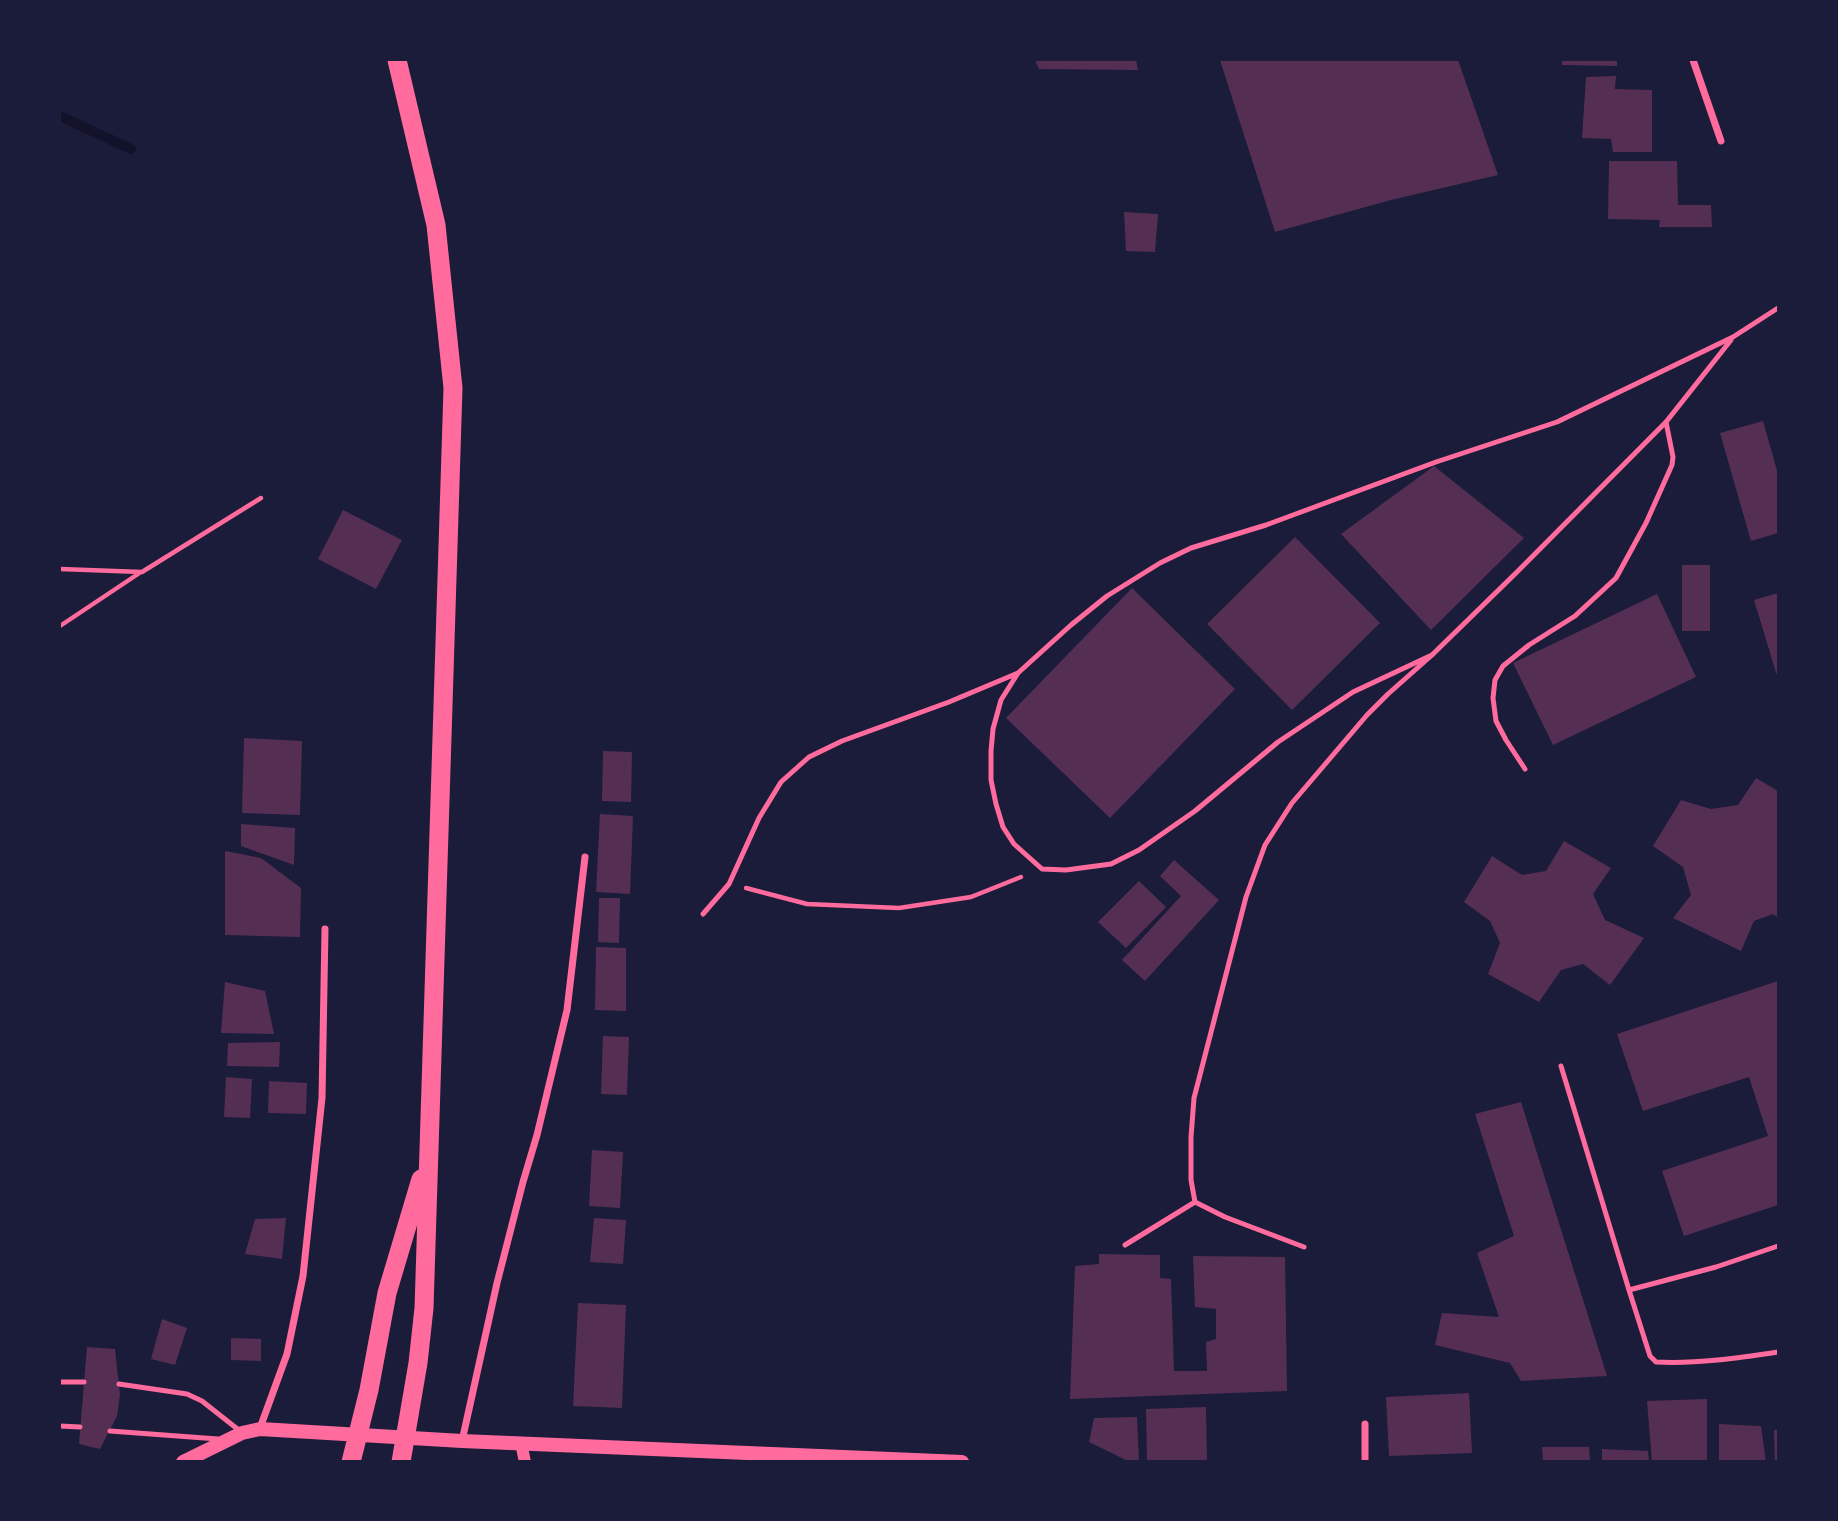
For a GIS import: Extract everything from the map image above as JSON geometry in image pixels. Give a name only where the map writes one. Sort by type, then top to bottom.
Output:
[{"type":"highway","points":[[397,60],[436,225],[453,388],[424,1308],[418,1363],[401,1461]]},
{"type":"highway","points":[[351,1461],[369,1390],[387,1293],[429,1151]]},
{"type":"main road","points":[[183,1461],[226,1440],[260,1429],[462,1441],[962,1461]]},
{"type":"street","points":[[1693,60],[1721,141]]},
{"type":"street","points":[[462,1441],[497,1283],[567,1010],[585,857]]},
{"type":"street","points":[[260,1429],[287,1354],[303,1276],[322,1098],[325,929]]},
{"type":"street","points":[[1365,1424],[1365,1461]]},
{"type":"street","points":[[521,1443],[525,1461]]},
{"type":"lane","points":[[1432,655],[1342,699],[1278,742],[1195,811],[1139,849],[1111,864],[1066,870],[1042,869],[1014,844],[1003,827],[991,780],[993,729],[1001,700],[1018,673],[1107,596],[1160,563],[1191,548],[1266,525],[1436,462],[1557,422],[1733,338],[1779,308]]},
{"type":"lane","points":[[1195,1202],[1191,1180],[1194,1098],[1246,897],[1265,845],[1292,803],[1388,694],[1432,655],[1666,422],[1733,338]]},
{"type":"lane","points":[[1525,769],[1496,721],[1493,698],[1495,680],[1503,666],[1528,645],[1575,616],[1616,578],[1646,523],[1672,465],[1666,422]]},
{"type":"lane","points":[[703,914],[729,884],[760,818],[781,782],[809,757],[842,741],[949,702],[1018,673]]},
{"type":"lane","points":[[1561,1066],[1650,1356],[1656,1362],[1682,1363],[1779,1352]]},
{"type":"lane","points":[[1125,1245],[1195,1202]]},
{"type":"lane","points":[[1195,1202],[1225,1217],[1304,1247]]},
{"type":"lane","points":[[1629,1290],[1779,1246]]},
{"type":"lane","points":[[60,1382],[84,1382]]},
{"type":"lane","points":[[119,1384],[187,1394],[202,1401],[243,1433]]},
{"type":"lane","points":[[60,1426],[80,1427]]},
{"type":"lane","points":[[110,1431],[226,1440]]},
{"type":"path","points":[[60,626],[261,498]]},
{"type":"path","points":[[60,569],[142,572]]},
{"type":"path","points":[[729,884],[807,904],[899,908],[971,897],[1042,869]]},
{"type":"building","points":[[1035,60],[1136,60],[1138,70],[1039,69]]},
{"type":"building","points":[[1220,60],[1458,60],[1498,175],[1391,200],[1275,232]]},
{"type":"building","points":[[1562,60],[1617,60],[1617,66],[1562,65]]},
{"type":"building","points":[[1616,76],[1615,89],[1652,90],[1652,152],[1613,152],[1611,139],[1582,138],[1586,77]]},
{"type":"building","points":[[1609,161],[1677,161],[1678,205],[1711,205],[1712,227],[1659,227],[1660,220],[1608,219]]},
{"type":"building","points":[[1124,212],[1158,214],[1155,252],[1126,251]]},
{"type":"building","points":[[1763,421],[1778,474],[1778,533],[1751,541],[1720,433]]},
{"type":"building","points":[[1434,466],[1524,538],[1431,630],[1341,534]]},
{"type":"building","points":[[343,510],[402,540],[376,589],[318,559]]},
{"type":"building","points":[[1295,537],[1380,623],[1292,710],[1207,624]]},
{"type":"building","points":[[1682,565],[1710,565],[1710,631],[1682,631]]},
{"type":"building","points":[[1132,588],[1235,689],[1110,818],[1006,718]]},
{"type":"building","points":[[1778,593],[1778,679],[1754,600]]},
{"type":"building","points":[[1657,594],[1696,677],[1553,745],[1513,663]]},
{"type":"building","points":[[244,738],[302,741],[300,815],[242,813]]},
{"type":"building","points":[[603,751],[632,752],[631,802],[602,801]]},
{"type":"building","points":[[1756,778],[1778,791],[1778,918],[1773,914],[1754,921],[1741,951],[1673,918],[1691,895],[1683,867],[1653,846],[1681,800],[1711,809],[1738,805]]},
{"type":"building","points":[[600,814],[633,816],[630,894],[596,892]]},
{"type":"building","points":[[241,824],[295,828],[294,865],[241,846]]},
{"type":"building","points":[[1564,841],[1611,868],[1593,894],[1605,920],[1644,938],[1610,985],[1583,964],[1561,970],[1539,1002],[1488,974],[1500,943],[1490,921],[1464,902],[1492,856],[1522,875],[1546,871]]},
{"type":"building","points":[[225,851],[261,858],[301,888],[300,937],[225,935]]},
{"type":"building","points":[[1174,860],[1219,900],[1145,981],[1122,960],[1181,896],[1160,876]]},
{"type":"building","points":[[1139,881],[1166,907],[1126,948],[1098,922]]},
{"type":"building","points":[[599,898],[620,898],[619,943],[598,942]]},
{"type":"building","points":[[596,947],[626,948],[626,1011],[595,1010]]},
{"type":"building","points":[[1778,981],[1778,1205],[1684,1236],[1662,1171],[1768,1136],[1749,1077],[1643,1111],[1617,1034]]},
{"type":"building","points":[[225,982],[265,991],[274,1034],[221,1033]]},
{"type":"building","points":[[603,1036],[629,1037],[627,1095],[601,1094]]},
{"type":"building","points":[[280,1042],[279,1067],[227,1066],[228,1043]]},
{"type":"building","points":[[226,1077],[252,1079],[250,1118],[224,1117]]},
{"type":"building","points":[[269,1081],[307,1083],[306,1114],[268,1113]]},
{"type":"building","points":[[1521,1102],[1607,1376],[1521,1381],[1510,1363],[1435,1345],[1442,1313],[1499,1317],[1477,1253],[1514,1236],[1475,1114]]},
{"type":"building","points":[[592,1150],[623,1152],[620,1208],[589,1206]]},
{"type":"building","points":[[286,1218],[282,1259],[245,1254],[255,1219]]},
{"type":"building","points":[[594,1218],[626,1220],[623,1264],[590,1262]]},
{"type":"building","points":[[1099,1254],[1160,1255],[1160,1278],[1171,1279],[1174,1371],[1207,1371],[1206,1342],[1216,1339],[1216,1309],[1195,1307],[1193,1256],[1285,1257],[1287,1391],[1070,1399],[1075,1266],[1099,1264]]},
{"type":"building","points":[[578,1303],[626,1305],[622,1408],[573,1406]]},
{"type":"building","points":[[162,1319],[187,1328],[175,1365],[151,1359]]},
{"type":"building","points":[[231,1338],[261,1339],[261,1361],[231,1360]]},
{"type":"building","points":[[87,1347],[115,1349],[120,1395],[117,1416],[100,1449],[79,1444]]},
{"type":"building","points":[[1469,1393],[1472,1453],[1389,1456],[1386,1397]]},
{"type":"building","points":[[1707,1399],[1707,1462],[1652,1462],[1647,1401]]},
{"type":"building","points":[[1206,1407],[1207,1462],[1147,1462],[1146,1409]]},
{"type":"building","points":[[1137,1417],[1139,1462],[1130,1462],[1089,1442],[1094,1418]]},
{"type":"building","points":[[1719,1424],[1761,1426],[1766,1462],[1719,1462]]},
{"type":"building","points":[[1774,1430],[1778,1430],[1778,1462],[1775,1462]]},
{"type":"building","points":[[1542,1447],[1589,1447],[1590,1462],[1543,1462]]},
{"type":"building","points":[[1602,1449],[1648,1451],[1649,1462],[1602,1462]]},
{"type":"waterway","points":[[60,116],[131,149]]}]
